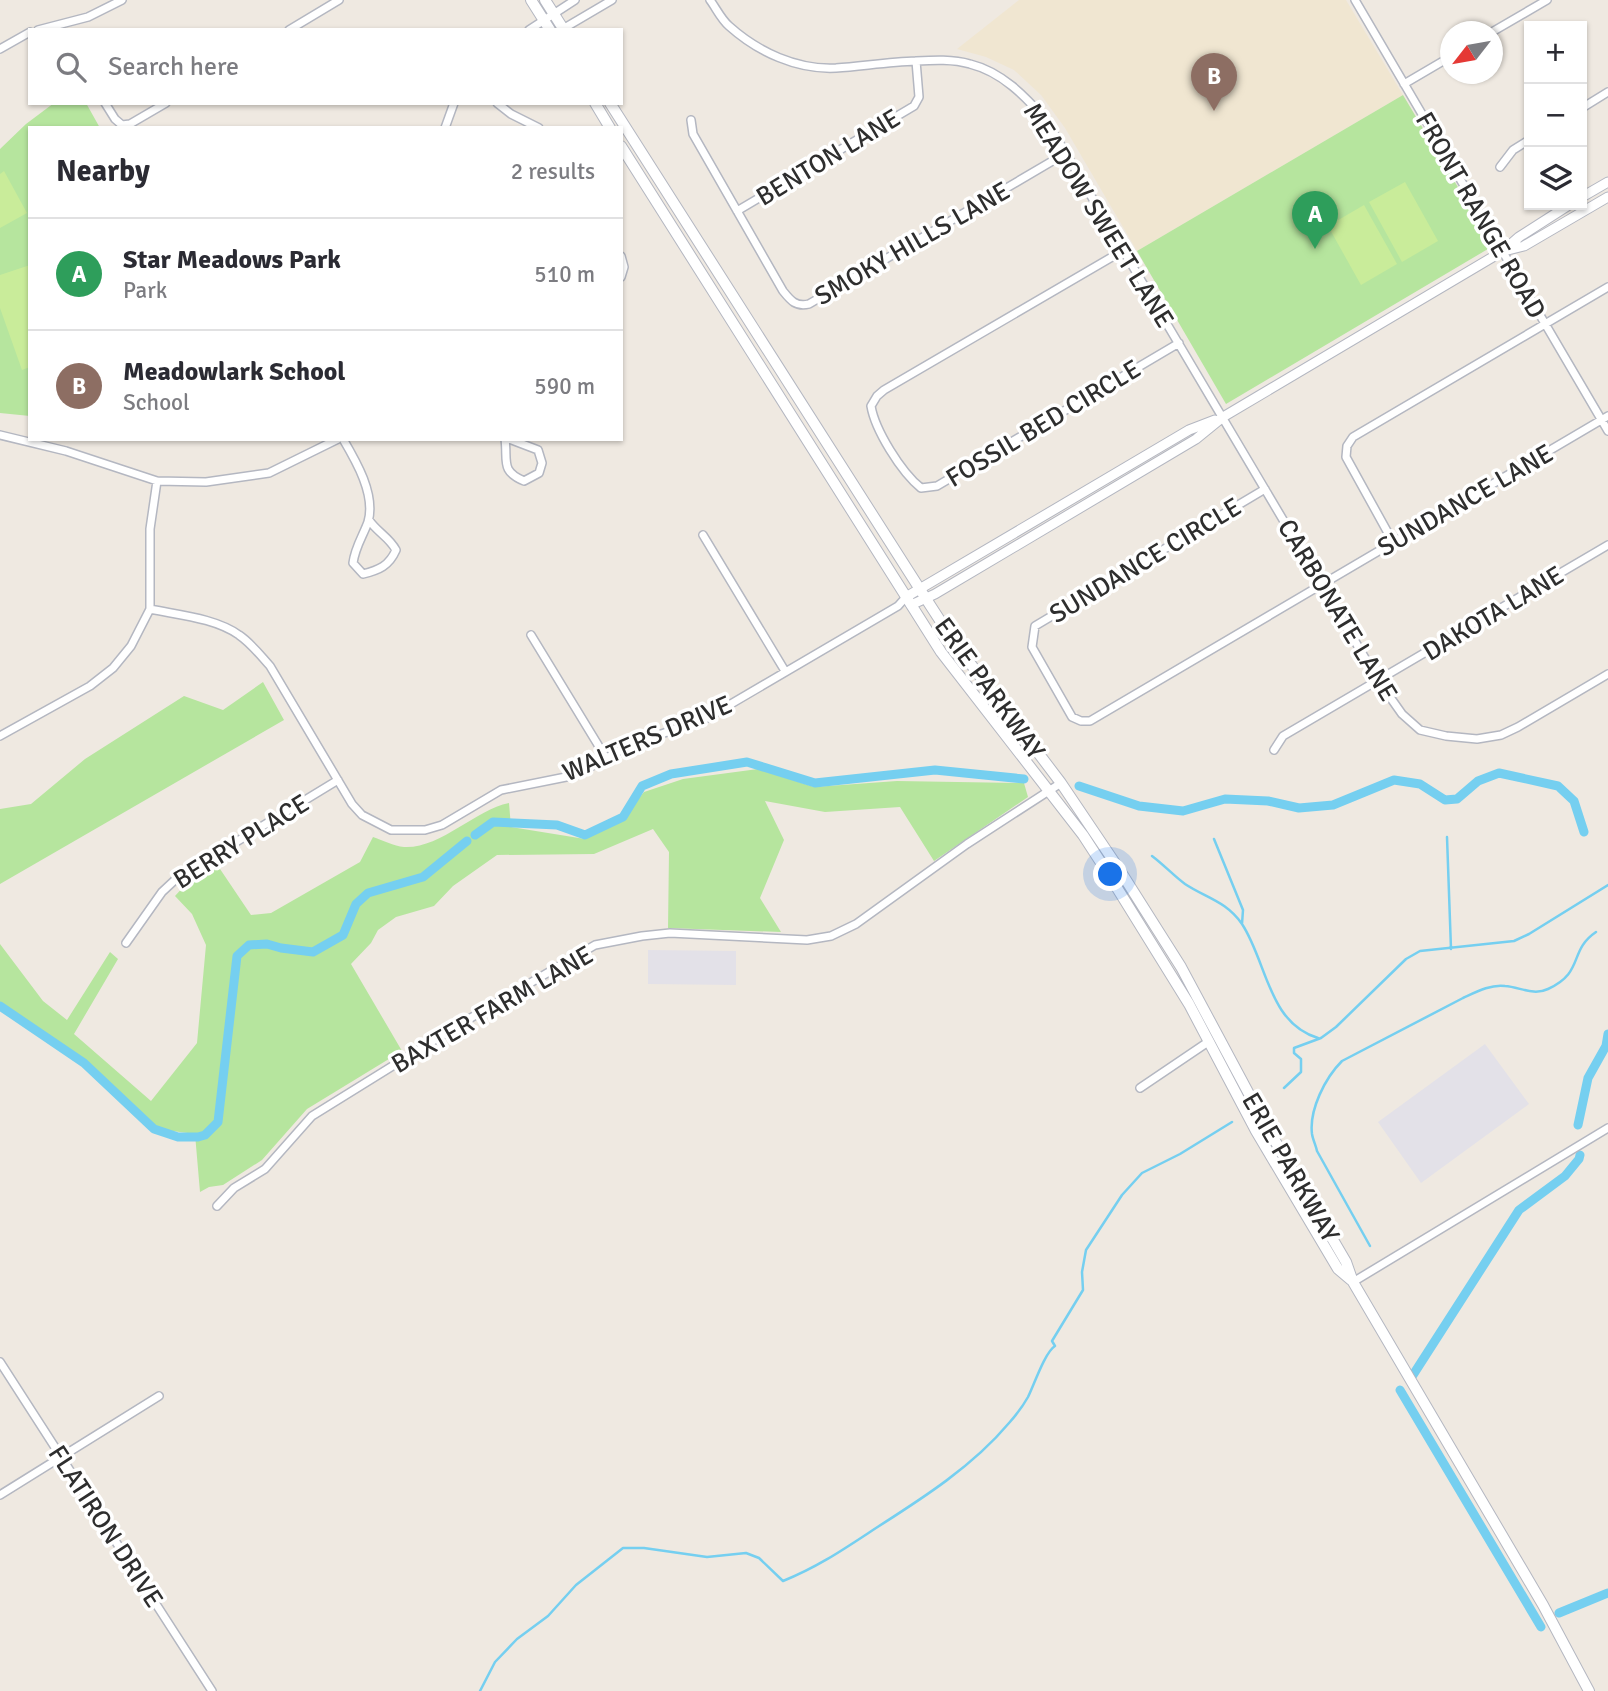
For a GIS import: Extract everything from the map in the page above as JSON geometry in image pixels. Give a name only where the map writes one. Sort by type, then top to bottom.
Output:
[{"type":"main road","points":[[531,0],[547,25]]},
{"type":"main road","points":[[545,0],[562,28]]},
{"type":"main road","points":[[596,105],[609,126]]},
{"type":"main road","name":"ERIE PARKWAY","points":[[611,105],[954,642],[1061,783],[1181,967],[1264,1122],[1346,1262],[1353,1282],[1536,1593],[1590,1691]]},
{"type":"main road","name":"ERIE PARKWAY","points":[[623,149],[942,652],[1110,875],[1171,973],[1256,1131],[1306,1216],[1338,1269],[1353,1282]]},
{"type":"street","points":[[65,26],[122,0]]},
{"type":"street","points":[[292,28],[339,0]]},
{"type":"street","points":[[547,25],[554,14],[575,0]]},
{"type":"street","points":[[565,28],[611,0]]},
{"type":"street","name":"MEADOW SWEET LANE","points":[[710,0],[727,24],[777,58],[808,66],[834,68],[916,61],[953,61],[971,64],[1003,79],[1046,120],[1223,417]]},
{"type":"street","name":"FRONT RANGE ROAD","points":[[1355,0],[1545,324],[1605,418],[1608,431]]},
{"type":"street","points":[[1503,26],[1547,0]]},
{"type":"street","points":[[0,48],[28,33]]},
{"type":"street","name":"BENTON LANE","points":[[737,211],[914,106],[919,97],[916,61]]},
{"type":"street","points":[[1404,84],[1440,63]]},
{"type":"street","points":[[1587,105],[1608,92]]},
{"type":"street","points":[[106,105],[122,125],[130,124],[163,105]]},
{"type":"street","points":[[446,126],[453,105]]},
{"type":"street","points":[[500,105],[535,126]]},
{"type":"street","name":"SMOKY HILLS LANE","points":[[691,120],[693,134],[783,290],[792,302],[800,306],[809,304],[1066,153]]},
{"type":"street","points":[[1500,167],[1513,150],[1524,143]]},
{"type":"street","points":[[1587,194],[1608,181]]},
{"type":"street","points":[[1503,251],[1524,246],[1608,197]]},
{"type":"street","points":[[908,601],[1189,430],[1223,417],[1503,251],[1519,237],[1562,210]]},
{"type":"street","name":"FOSSIL BED CIRCLE","points":[[1124,250],[884,390],[871,406],[877,424],[909,478],[920,488],[937,486],[1178,343]]},
{"type":"street","points":[[1393,542],[1350,468],[1346,457],[1347,446],[1353,437],[1608,287]]},
{"type":"street","name":"CARBONATE LANE","points":[[1223,417],[1378,680],[1402,714],[1420,730],[1477,739],[1501,734],[1518,727],[1608,674]]},
{"type":"street","name":"SUNDANCE LANE","points":[[1322,584],[1605,418]]},
{"type":"street","points":[[0,435],[66,451],[157,481],[205,482],[269,473],[336,441]]},
{"type":"street","points":[[341,441],[362,472],[368,503],[369,520],[355,550],[353,563],[363,574],[390,562],[396,550],[390,539],[374,528],[369,520]]},
{"type":"street","points":[[507,441],[506,466],[512,476],[524,481],[539,473],[542,463],[538,450],[513,441]]},
{"type":"street","points":[[0,736],[90,686],[113,668],[131,646],[150,610],[150,529],[157,481]]},
{"type":"street","name":"SUNDANCE CIRCLE","points":[[1265,489],[1035,626],[1032,647],[1072,717],[1090,721],[1322,584]]},
{"type":"street","points":[[703,535],[785,671]]},
{"type":"street","name":"DAKOTA LANE","points":[[1273,750],[1283,736],[1608,545]]},
{"type":"street","name":"WALTERS DRIVE","points":[[150,610],[209,622],[238,634],[270,666],[362,816],[391,830],[409,832],[425,831],[442,825],[501,790],[576,775],[630,744],[707,718],[908,601]]},
{"type":"street","points":[[531,635],[606,758]]},
{"type":"street","name":"BERRY PLACE","points":[[126,943],[162,892],[177,878],[338,780]]},
{"type":"street","name":"BAXTER FARM LANE","points":[[217,1206],[234,1188],[265,1169],[312,1116],[595,945],[670,933],[807,940],[831,936],[856,924],[967,844],[1061,783]]},
{"type":"street","points":[[1140,1088],[1208,1042]]},
{"type":"street","points":[[1353,1282],[1608,1128]]},
{"type":"street","name":"FLATIRON DRIVE","points":[[0,1362],[212,1691]]},
{"type":"street","points":[[0,1495],[159,1396]]},
{"type":"shaded area","points":[[1019,0],[1346,0],[1403,95],[1137,251],[1065,128],[1041,95],[1014,70],[986,57],[957,49]]},
{"type":"shaded area","points":[[648,950],[736,951],[736,985],[648,984]]},
{"type":"shaded area","points":[[1485,1044],[1529,1104],[1421,1183],[1378,1122]]},
{"type":"green space","points":[[1403,95],[1493,246],[1226,404],[1137,251]]},
{"type":"green space","points":[[51,105],[87,105],[99,126],[28,126],[28,416],[0,413],[0,149]]},
{"type":"green space","points":[[4,171],[27,213],[0,228],[0,174]]},
{"type":"green space","points":[[1405,182],[1438,241],[1402,262],[1369,202]]},
{"type":"green space","points":[[1364,205],[1397,264],[1361,285],[1328,226]]},
{"type":"green space","points":[[28,266],[28,368],[22,370],[0,308],[0,275]]},
{"type":"green space","points":[[263,682],[284,720],[0,884],[0,809],[31,804],[85,759],[184,696],[223,710]]},
{"type":"green space","points":[[758,769],[814,787],[897,781],[1024,783],[1028,797],[934,861],[900,807],[825,812],[765,801],[784,840],[760,898],[781,932],[668,928],[669,852],[653,829],[594,854],[497,855],[453,886],[434,906],[396,917],[378,930],[371,943],[351,964],[402,1051],[307,1109],[262,1160],[223,1185],[209,1187],[200,1192],[195,1134],[157,1129],[59,1044],[0,1005],[0,944],[43,1001],[67,1020],[110,952],[118,959],[74,1034],[151,1101],[197,1043],[206,945],[192,914],[175,896],[186,884],[218,866],[251,915],[271,913],[360,862],[373,837],[404,847],[417,846],[444,836],[483,813],[509,803],[511,827],[585,839],[621,820],[644,792],[683,779]]},
{"type":"waterway","points":[[475,835],[493,822],[557,825],[585,835],[623,817],[642,786],[671,774],[747,762],[815,783],[935,770],[1024,779]]},
{"type":"waterway","points":[[1079,786],[1139,806],[1183,811],[1225,799],[1268,801],[1299,808],[1333,805],[1394,780],[1420,784],[1445,800],[1457,799],[1478,781],[1499,773],[1558,786],[1574,801],[1584,832]]},
{"type":"waterway","points":[[1447,837],[1451,949]]},
{"type":"waterway","points":[[1214,839],[1243,910],[1242,924]]},
{"type":"waterway","points":[[0,1006],[84,1063],[154,1129],[178,1137],[205,1135],[218,1122],[237,956],[249,945],[267,944],[313,952],[343,935],[356,904],[368,893],[423,877],[467,841]]},
{"type":"waterway","points":[[1152,856],[1185,884],[1236,916],[1250,939],[1279,1005],[1301,1030],[1318,1038]]},
{"type":"waterway","points":[[1284,1088],[1301,1072],[1301,1059],[1294,1053],[1294,1048],[1321,1038],[1336,1027],[1406,959],[1420,951],[1514,941],[1608,885]]},
{"type":"waterway","points":[[1370,1246],[1317,1151],[1312,1136],[1313,1115],[1330,1076],[1342,1061],[1478,991],[1500,986],[1532,991],[1548,989],[1567,976],[1587,939],[1596,932]]},
{"type":"waterway","points":[[1578,1125],[1588,1078],[1606,1046],[1608,1034]]},
{"type":"waterway","points":[[480,1691],[495,1662],[517,1639],[548,1616],[576,1585],[623,1548],[644,1548],[707,1557],[746,1553],[759,1558],[783,1581],[842,1550],[947,1480],[995,1439],[1026,1400],[1044,1362],[1055,1346],[1052,1341],[1083,1290],[1082,1272],[1086,1250],[1122,1195],[1142,1173],[1180,1154],[1232,1122]]},
{"type":"waterway","points":[[1413,1375],[1519,1210],[1565,1176],[1580,1155]]},
{"type":"waterway","points":[[1400,1390],[1541,1627]]},
{"type":"waterway","points":[[1559,1613],[1608,1593]]},
{"type":"place","name":"Meadowlark School","points":[[1214,111]]},
{"type":"place","name":"Star Meadows Park","points":[[1315,249]]}]
